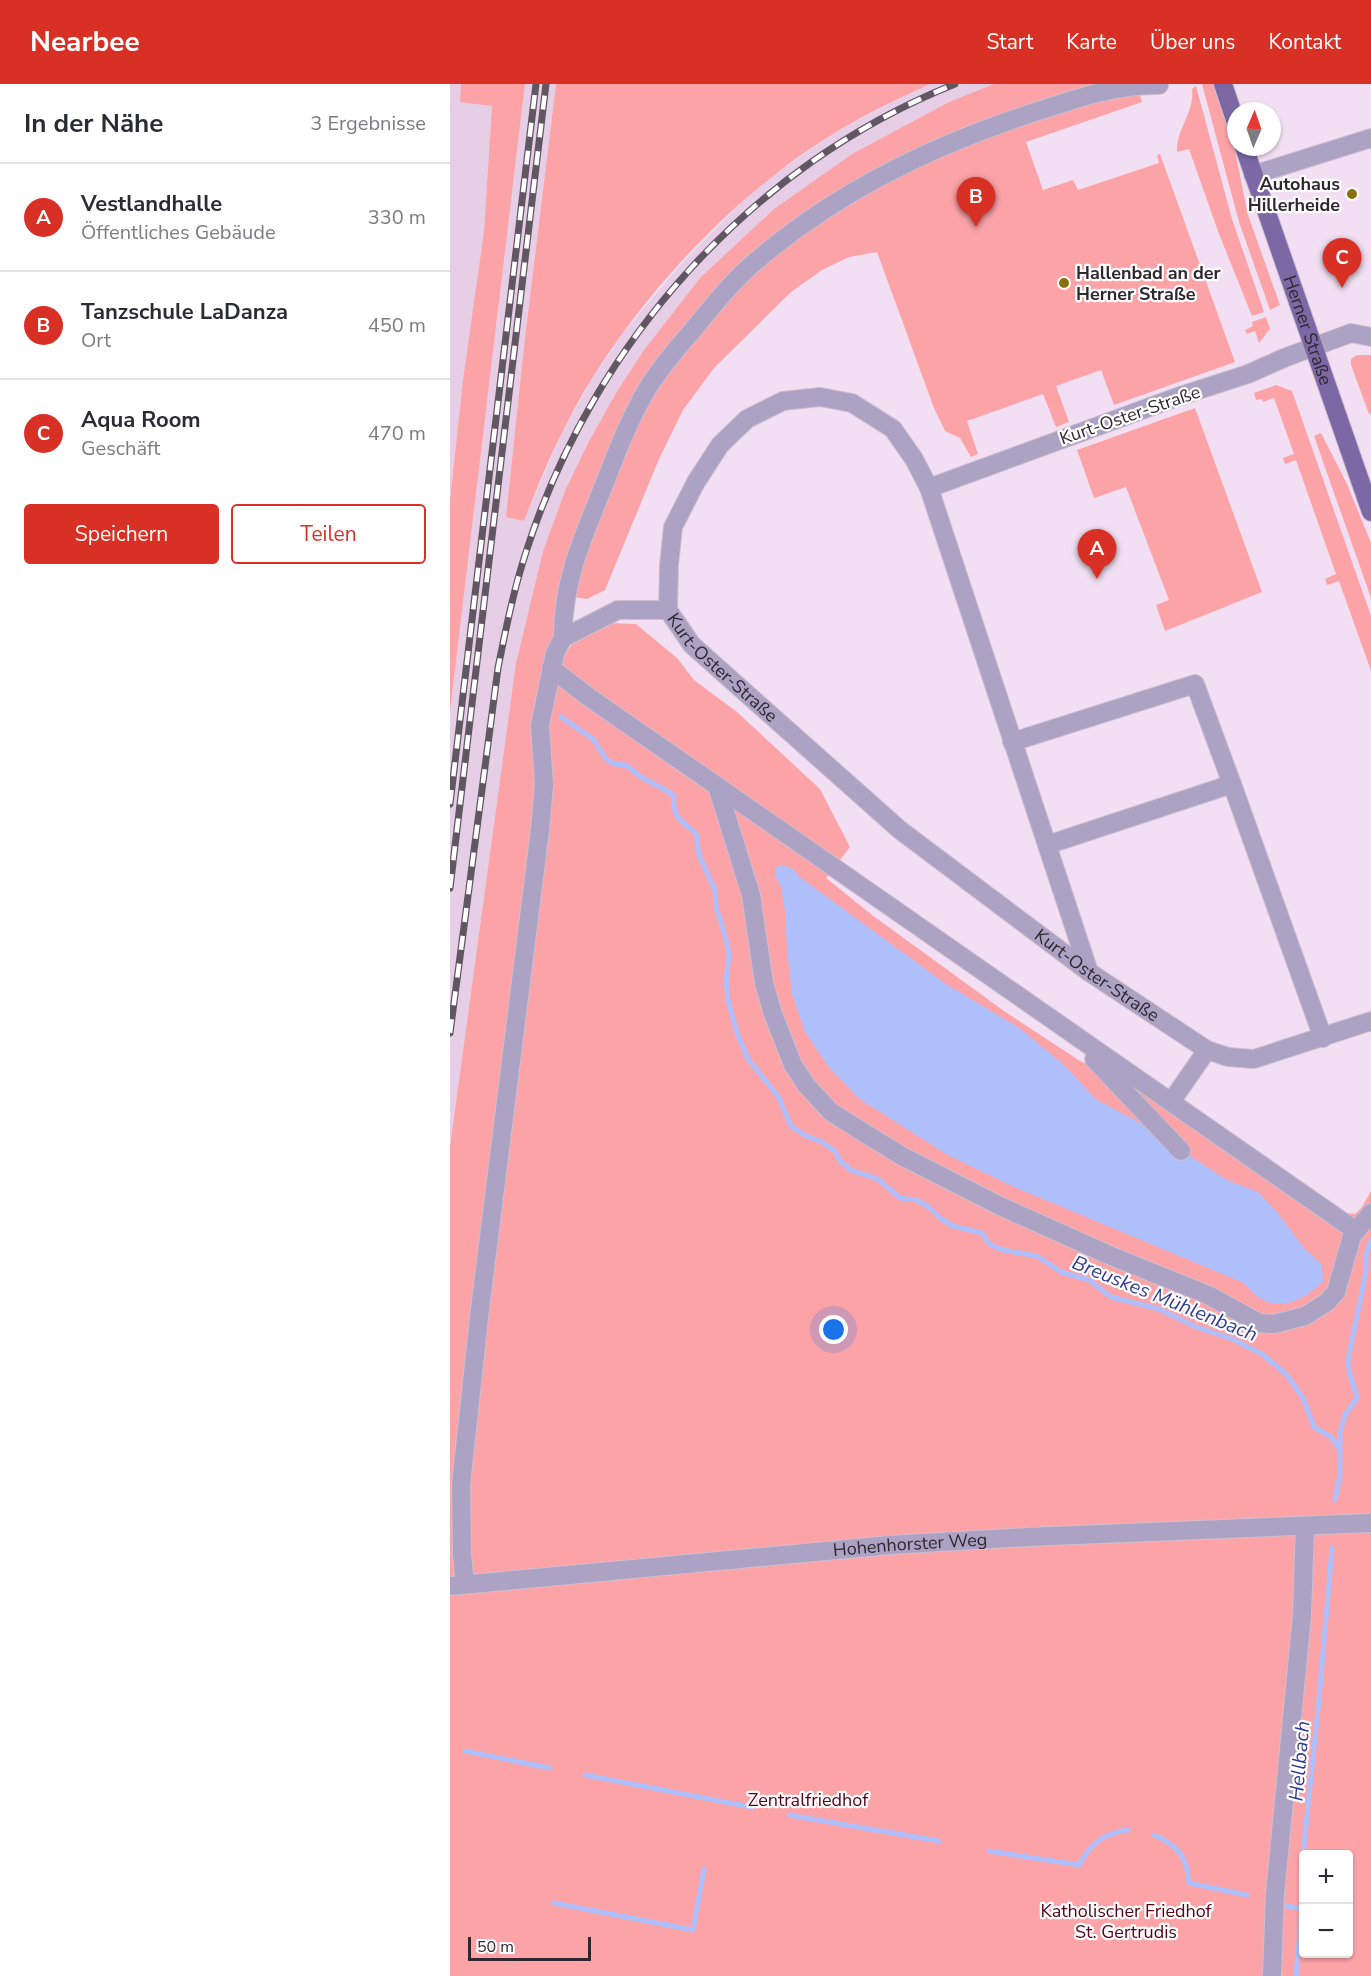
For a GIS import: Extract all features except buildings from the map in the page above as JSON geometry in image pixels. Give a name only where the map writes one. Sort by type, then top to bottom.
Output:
[{"type":"main road","points":[[1223,84],[1229,102]]},
{"type":"main road","name":"Herner Straße","points":[[1247,156],[1371,512]]},
{"type":"street","points":[[458,1585],[462,1555],[461,1484],[480,1309],[540,830],[544,785],[540,725],[551,668],[555,653],[563,638],[562,617],[568,582],[586,530],[628,427],[646,391],[671,355],[745,270],[822,212],[878,178],[996,126],[1072,100],[1135,84],[1159,85]]},
{"type":"street","points":[[1252,175],[1371,138]]},
{"type":"street","name":"Kurt-Oster-Straße","points":[[1371,337],[1351,333],[1248,374],[1170,399],[929,488],[914,459],[893,429],[852,403],[820,397],[783,401],[747,419],[720,445],[696,482],[673,527],[668,610],[692,645],[900,830],[1089,972],[1207,1050],[1228,1057],[1254,1059],[1371,1021]]},
{"type":"street","points":[[929,488],[1089,972]]},
{"type":"street","points":[[563,638],[618,610],[668,610]]},
{"type":"street","points":[[551,668],[1171,1102],[1363,1223]]},
{"type":"street","points":[[1012,742],[1195,684],[1323,1038]]},
{"type":"street","points":[[1047,845],[1232,784]]},
{"type":"street","points":[[717,786],[751,895],[764,983],[776,1024],[793,1065],[807,1086],[831,1112],[900,1155],[1000,1206],[1109,1255],[1208,1295],[1259,1323],[1274,1324],[1305,1316],[1327,1302],[1336,1292],[1353,1236],[1363,1223],[1371,1205]]},
{"type":"street","points":[[1068,1031],[1181,1151]]},
{"type":"street","points":[[1171,1102],[1207,1050]]},
{"type":"street","name":"Hohenhorster Weg","points":[[458,1585],[890,1545],[1371,1523]]},
{"type":"street","points":[[1272,1976],[1275,1894],[1302,1615],[1305,1526]]},
{"type":"shaded area","points":[[450,84],[461,84],[461,102],[492,105],[484,231],[463,380],[450,500]]},
{"type":"shaded area","points":[[525,84],[556,84],[506,517],[524,521],[562,432],[623,333],[683,262],[756,188],[833,134],[930,84],[995,84],[949,102],[852,154],[774,209],[701,278],[644,350],[616,393],[588,443],[565,492],[543,551],[516,663],[450,1145],[450,711]]},
{"type":"green space","points":[[461,84],[525,84],[450,711],[450,500],[463,380],[484,231],[492,106],[460,102]]},
{"type":"green space","points":[[556,84],[930,84],[857,120],[792,161],[714,228],[678,265],[613,347],[585,390],[551,455],[524,521],[506,517]]},
{"type":"green space","points":[[994,84],[1111,84],[935,146],[719,290],[601,477],[557,665],[579,635],[610,623],[636,624],[677,658],[694,680],[737,712],[820,789],[850,847],[826,878],[872,915],[1004,1011],[1080,1061],[1199,1115],[1346,1213],[1355,1214],[1371,1191],[1371,1976],[450,1976],[450,1146],[516,663],[543,551],[565,491],[616,393],[644,350],[701,277],[774,209],[852,154],[949,102]]},
{"type":"green space","points":[[1202,84],[1213,84],[1227,125],[1227,156],[1236,156],[1248,215],[1280,305],[1270,310],[1239,222]]},
{"type":"green space","points":[[1137,85],[1142,102],[1026,142],[1043,190],[1073,180],[1078,190],[1159,163],[1157,155],[1160,154],[1235,362],[1114,405],[1101,370],[1056,386],[1069,422],[1056,427],[1043,394],[967,421],[978,454],[971,457],[960,438],[945,431],[934,408],[877,252],[849,257],[822,270],[791,292],[714,368],[683,410],[659,459],[605,590],[587,599],[572,597],[580,568],[634,428],[677,357],[750,274],[826,216],[942,154]]},
{"type":"green space","points":[[1196,86],[1232,219],[1264,312],[1252,316],[1219,234],[1189,149],[1177,152],[1179,136],[1191,105],[1192,89]]},
{"type":"green space","points":[[1266,317],[1270,329],[1259,343],[1255,331],[1247,334],[1245,330],[1253,326],[1252,322]]},
{"type":"green space","points":[[1357,355],[1371,355],[1371,414],[1369,414],[1351,365],[1351,359]]},
{"type":"green space","points":[[1276,385],[1292,391],[1371,616],[1371,671],[1339,581],[1327,585],[1325,579],[1336,574],[1296,460],[1285,464],[1283,458],[1294,454],[1274,398],[1263,402],[1262,399],[1256,400],[1254,393]]},
{"type":"green space","points":[[1195,408],[1262,592],[1165,631],[1156,605],[1169,600],[1126,487],[1094,498],[1077,450]]},
{"type":"green space","points":[[1321,433],[1347,484],[1371,543],[1371,598],[1314,436]]},
{"type":"water","points":[[780,865],[792,868],[801,878],[946,984],[1018,1027],[1063,1064],[1097,1100],[1135,1120],[1227,1180],[1258,1192],[1277,1212],[1304,1248],[1322,1265],[1323,1282],[1313,1291],[1293,1302],[1283,1304],[1263,1300],[1244,1283],[1014,1187],[946,1154],[858,1098],[828,1066],[805,1032],[792,994],[785,911],[781,887],[775,876],[775,869]]},
{"type":"waterway","name":"Breuskes Mühlenbach","points":[[561,717],[593,739],[606,759],[614,764],[626,765],[641,777],[669,792],[674,797],[676,814],[696,833],[699,855],[715,890],[716,907],[726,939],[729,954],[726,981],[728,1000],[737,1033],[748,1059],[778,1096],[791,1126],[835,1151],[840,1161],[851,1170],[878,1179],[900,1198],[917,1200],[953,1226],[982,1233],[989,1244],[1003,1250],[1037,1256],[1061,1272],[1089,1280],[1111,1297],[1159,1309],[1262,1354],[1287,1375],[1303,1398],[1314,1427],[1331,1437],[1340,1450]]},
{"type":"waterway","name":"Hellbach","points":[[1335,1500],[1340,1475],[1340,1432],[1345,1415],[1357,1398],[1348,1360],[1366,1271],[1366,1254],[1371,1240]]},
{"type":"waterway","name":"Hellbach","points":[[1296,1976],[1302,1909],[1302,1864],[1332,1548]]},
{"type":"waterway","points":[[465,1751],[550,1768]]},
{"type":"waterway","points":[[585,1775],[751,1807]]},
{"type":"waterway","points":[[789,1815],[939,1841]]},
{"type":"waterway","points":[[989,1851],[1079,1865],[1093,1845],[1105,1837],[1128,1830]]},
{"type":"waterway","points":[[1154,1835],[1169,1843],[1180,1853],[1186,1866],[1189,1883],[1247,1895]]},
{"type":"waterway","points":[[554,1903],[693,1930],[704,1869]]},
{"type":"waterway","points":[[1287,1906],[1299,1908]]},
{"type":"railway","points":[[450,804],[536,84]]},
{"type":"railway","points":[[450,888],[546,84]]},
{"type":"railway","points":[[450,1033],[498,668],[511,608],[527,549],[556,473],[594,400],[638,332],[690,269],[748,212],[812,162],[881,119],[955,84]]},
{"type":"place","name":"Autohaus Hillerheide","points":[[1352,194]]},
{"type":"place","name":"Tanzschule LaDanza","points":[[976,227]]},
{"type":"place","name":"Hallenbad an der Herner Straße","points":[[1064,283]]},
{"type":"place","name":"Aqua Room","points":[[1342,288]]},
{"type":"place","name":"Vestlandhalle","points":[[1097,579]]},
{"type":"park label","name":"Zentralfriedhof","points":[[808,1800]]},
{"type":"park label","name":"Katholischer Friedhof St. Gertrudis","points":[[1126,1921]]}]
